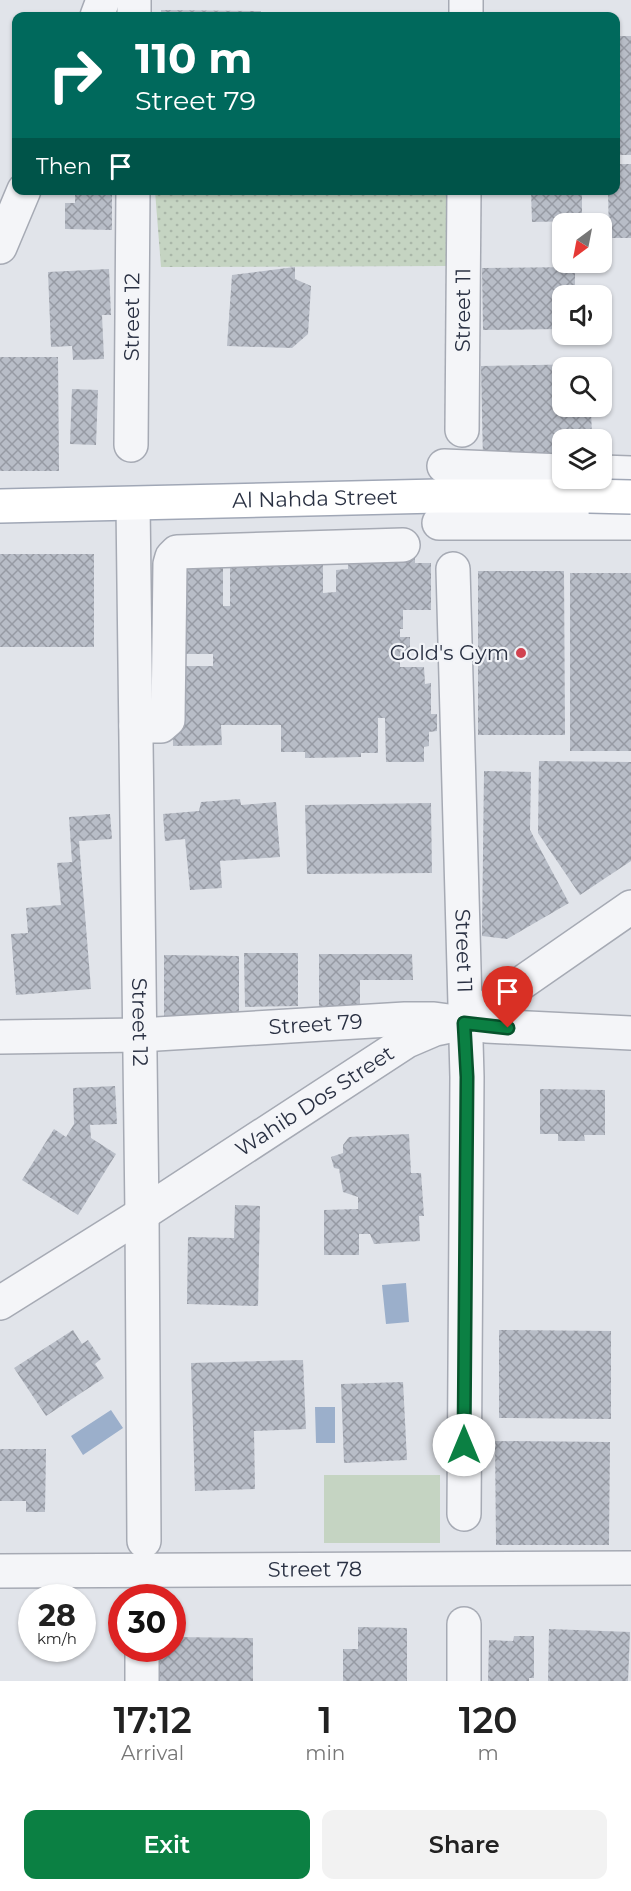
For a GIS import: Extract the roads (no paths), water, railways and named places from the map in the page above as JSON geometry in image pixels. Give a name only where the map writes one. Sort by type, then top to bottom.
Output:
[{"type":"main road","name":"Al Nahda Street","points":[[0,506],[438,496],[552,487]]},
{"type":"main road","name":"Al Nahda Street","points":[[609,489],[631,497]]},
{"type":"street","points":[[0,247],[22,195]]},
{"type":"street","name":"Street 12","points":[[131,445],[133,195]]},
{"type":"street","name":"Street 11","points":[[462,429],[464,195]]},
{"type":"street","points":[[444,466],[552,471]]},
{"type":"street","points":[[612,479],[631,473]]},
{"type":"street","name":"Street 12","points":[[133,504],[144,1541]]},
{"type":"street","points":[[438,523],[631,523]]},
{"type":"street","points":[[135,726],[161,726],[168,720],[170,564],[177,552],[403,544]]},
{"type":"street","name":"Street 11","points":[[453,569],[467,1077],[464,1514]]},
{"type":"street","name":"Wahib Dos Street","points":[[0,1303],[142,1214],[407,1041],[435,1029],[464,1023],[631,907]]},
{"type":"street","name":"Street 79","points":[[0,1037],[140,1035],[405,1018],[434,1018],[486,1026],[631,1033]]},
{"type":"street","name":"Street 78","points":[[0,1571],[631,1569]]},
{"type":"street","points":[[464,1624],[464,1681]]},
{"type":"street","points":[[142,1662],[142,1681]]},
{"type":"water","points":[[406,1283],[409,1322],[386,1324],[382,1285]]},
{"type":"water","points":[[315,1407],[335,1407],[335,1443],[316,1443]]},
{"type":"water","points":[[111,1410],[123,1428],[83,1455],[71,1436]]},
{"type":"place","name":"Gold's Gym","points":[[521,653]]}]
